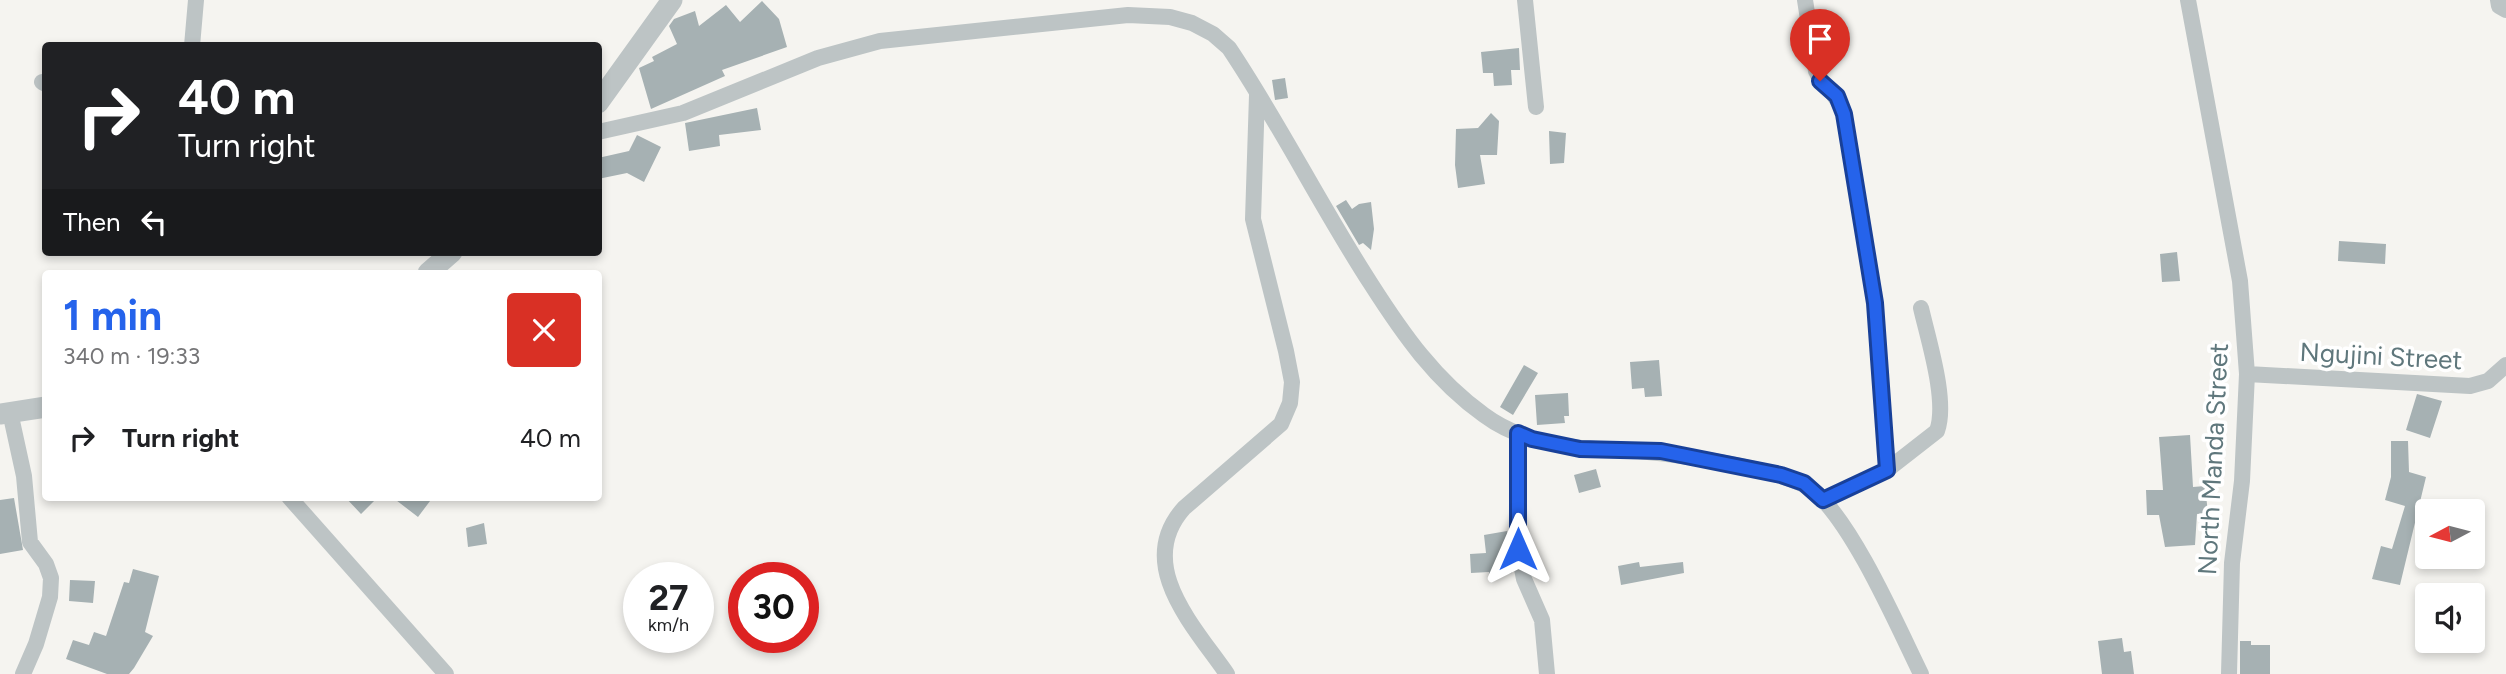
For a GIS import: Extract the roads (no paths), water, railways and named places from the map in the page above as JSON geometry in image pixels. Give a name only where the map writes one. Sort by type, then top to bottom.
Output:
[{"type":"street","points":[[192,42],[196,0]]},
{"type":"street","points":[[602,97],[672,0]]},
{"type":"street","points":[[1525,0],[1536,107]]},
{"type":"street","points":[[1805,0],[1816,71],[1820,81],[1837,96],[1844,114],[1875,303],[1887,470]]},
{"type":"street","name":"North Manda Street","points":[[2188,0],[2240,281],[2247,374],[2242,481],[2231,563],[2229,674]]},
{"type":"street","points":[[2498,0],[2499,6],[2506,10]]},
{"type":"street","points":[[602,131],[684,113],[851,47],[894,39],[1128,15],[1170,17],[1213,34],[1229,48],[1344,242],[1409,342],[1452,391],[1487,418],[1532,439],[1580,449],[1661,451],[1781,475],[1804,483],[1823,500],[1853,542],[1921,674]]},
{"type":"street","points":[[1227,674],[1186,615],[1167,574],[1163,546],[1170,524],[1184,508],[1281,424],[1290,403],[1292,382],[1286,351],[1253,219],[1257,95]]},
{"type":"street","points":[[431,270],[447,256]]},
{"type":"street","points":[[1823,500],[1887,470],[1931,438],[1940,423],[1933,360],[1921,308]]},
{"type":"street","name":"Ngujini Street","points":[[2247,374],[2470,386],[2488,381],[2506,365]]},
{"type":"street","points":[[23,674],[47,609],[51,578],[46,564],[30,542],[24,476],[5,413],[42,408]]},
{"type":"street","points":[[1518,433],[1520,569],[1542,620],[1548,674]]},
{"type":"street","points":[[293,501],[446,674]]}]
